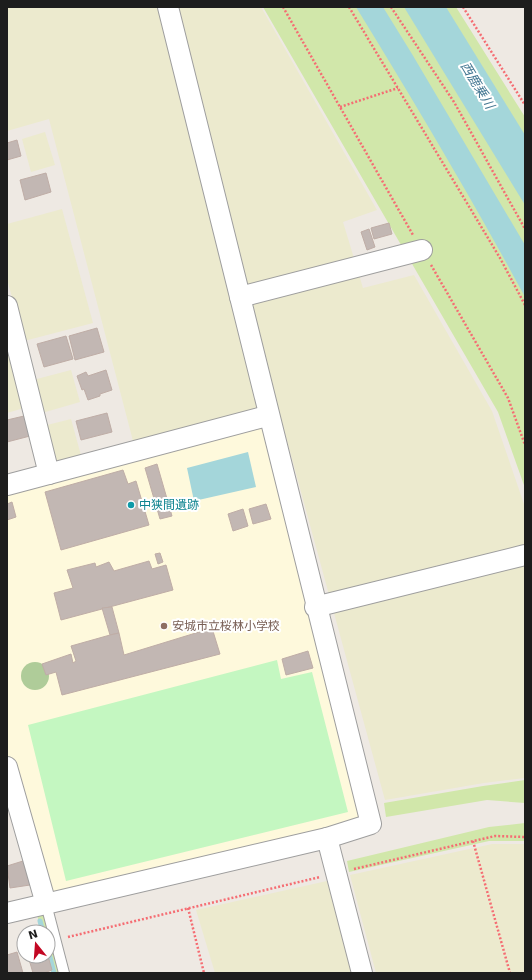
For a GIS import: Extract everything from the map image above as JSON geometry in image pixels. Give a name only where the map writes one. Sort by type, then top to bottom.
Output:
[{"type":"street","points":[[7,913],[327,838],[371,824],[315,607],[168,7]]},
{"type":"street","points":[[240,297],[422,250]]},
{"type":"street","points":[[7,306],[48,474]]},
{"type":"street","points":[[7,485],[268,416]]},
{"type":"street","points":[[315,607],[525,555]]},
{"type":"street","points":[[7,767],[46,904]]},
{"type":"street","points":[[327,838],[362,973]]},
{"type":"lane","points":[[46,904],[51,924]]},
{"type":"lane","points":[[56,944],[64,973]]},
{"type":"path","points":[[283,7],[508,398],[525,445]]},
{"type":"path","points":[[349,7],[500,258],[525,305]]},
{"type":"path","points":[[391,7],[454,102],[525,229]]},
{"type":"path","points":[[463,7],[525,105]]},
{"type":"path","points":[[340,107],[398,88]]},
{"type":"path","points":[[353,870],[495,836],[525,838]]},
{"type":"path","points":[[473,841],[510,973]]},
{"type":"path","points":[[56,940],[323,876]]},
{"type":"path","points":[[188,908],[204,973]]},
{"type":"shaded area","points":[[7,7],[261,7],[377,210],[343,222],[363,288],[414,275],[492,411],[525,507],[525,778],[484,783],[385,800],[277,404],[133,441],[49,119],[7,131]]},
{"type":"shaded area","points":[[45,132],[55,165],[31,172],[22,139]]},
{"type":"shaded area","points":[[62,209],[93,323],[24,341],[7,279],[7,224]]},
{"type":"shaded area","points":[[7,340],[24,408],[7,413]]},
{"type":"shaded area","points":[[71,370],[80,402],[42,413],[33,380]]},
{"type":"shaded area","name":"安城市立桜林小学校","points":[[267,416],[371,824],[46,904],[7,767],[7,485]]},
{"type":"shaded area","points":[[71,419],[82,459],[59,465],[53,462],[43,426]]},
{"type":"shaded area","points":[[492,844],[525,844],[525,973],[376,973],[350,875]]},
{"type":"shaded area","points":[[327,881],[352,973],[215,973],[196,910]]},
{"type":"green space","points":[[263,7],[456,7],[525,117],[525,488],[498,412]]},
{"type":"green space","points":[[277,660],[281,679],[312,672],[348,812],[66,881],[28,725]]},
{"type":"green space","points":[[35,662],[45,666],[49,676],[45,686],[35,690],[25,686],[21,676],[25,666]]},
{"type":"green space","points":[[525,780],[525,803],[487,800],[386,817],[384,803]]},
{"type":"green space","points":[[525,823],[525,841],[489,841],[349,872],[347,861],[489,827]]},
{"type":"green space","points":[[42,912],[46,915],[48,924],[39,924],[37,914]]},
{"type":"green space","points":[[56,954],[61,973],[52,973],[50,964],[56,964]]},
{"type":"water","points":[[356,7],[383,7],[525,245],[525,297],[443,151]]},
{"type":"water","name":"西鹿乗川","points":[[404,7],[446,7],[525,135],[525,205]]},
{"type":"water","points":[[248,452],[256,487],[194,501],[187,468]]},
{"type":"building","points":[[17,140],[21,156],[7,160],[7,143]]},
{"type":"building","points":[[46,173],[51,192],[25,200],[20,180]]},
{"type":"building","points":[[389,223],[392,234],[374,239],[371,228]]},
{"type":"building","points":[[369,229],[375,247],[367,250],[361,232]]},
{"type":"building","points":[[97,328],[104,352],[75,360],[69,336]]},
{"type":"building","points":[[66,336],[73,359],[44,367],[37,344]]},
{"type":"building","points":[[106,370],[112,390],[88,400],[84,389],[82,390],[77,376],[86,372],[88,376]]},
{"type":"building","points":[[107,413],[112,432],[81,440],[76,421]]},
{"type":"building","points":[[24,416],[30,436],[7,442],[7,420]]},
{"type":"building","points":[[157,464],[172,516],[160,519],[145,468]]},
{"type":"building","points":[[123,470],[128,484],[136,481],[149,525],[61,550],[45,492]]},
{"type":"building","points":[[12,502],[16,517],[7,520],[7,504]]},
{"type":"building","points":[[266,504],[271,519],[253,524],[249,509]]},
{"type":"building","points":[[243,509],[248,526],[233,531],[228,514]]},
{"type":"building","points":[[160,553],[163,562],[158,564],[155,554]]},
{"type":"building","points":[[149,561],[152,569],[166,565],[173,590],[61,620],[54,593],[73,588],[67,570],[95,563],[96,567],[109,562],[114,571]]},
{"type":"building","points":[[112,607],[119,633],[110,635],[102,608]]},
{"type":"building","points":[[212,628],[220,654],[62,695],[56,672],[46,675],[42,664],[71,654],[73,663],[76,661],[71,646],[119,633],[124,655]]},
{"type":"building","points":[[308,651],[313,668],[286,675],[282,659]]},
{"type":"building","points":[[23,861],[30,885],[10,888],[7,866]]},
{"type":"building","points":[[16,952],[16,964],[20,964],[23,973],[7,973],[7,955]]},
{"type":"building","points":[[30,964],[50,964],[52,970],[44,973],[33,973]]},
{"type":"waterway","points":[[52,964],[54,973]]},
{"type":"place","name":"中狭間遺跡","points":[[131,505]]},
{"type":"place","name":"安城市立桜林小学校","points":[[164,626]]}]
